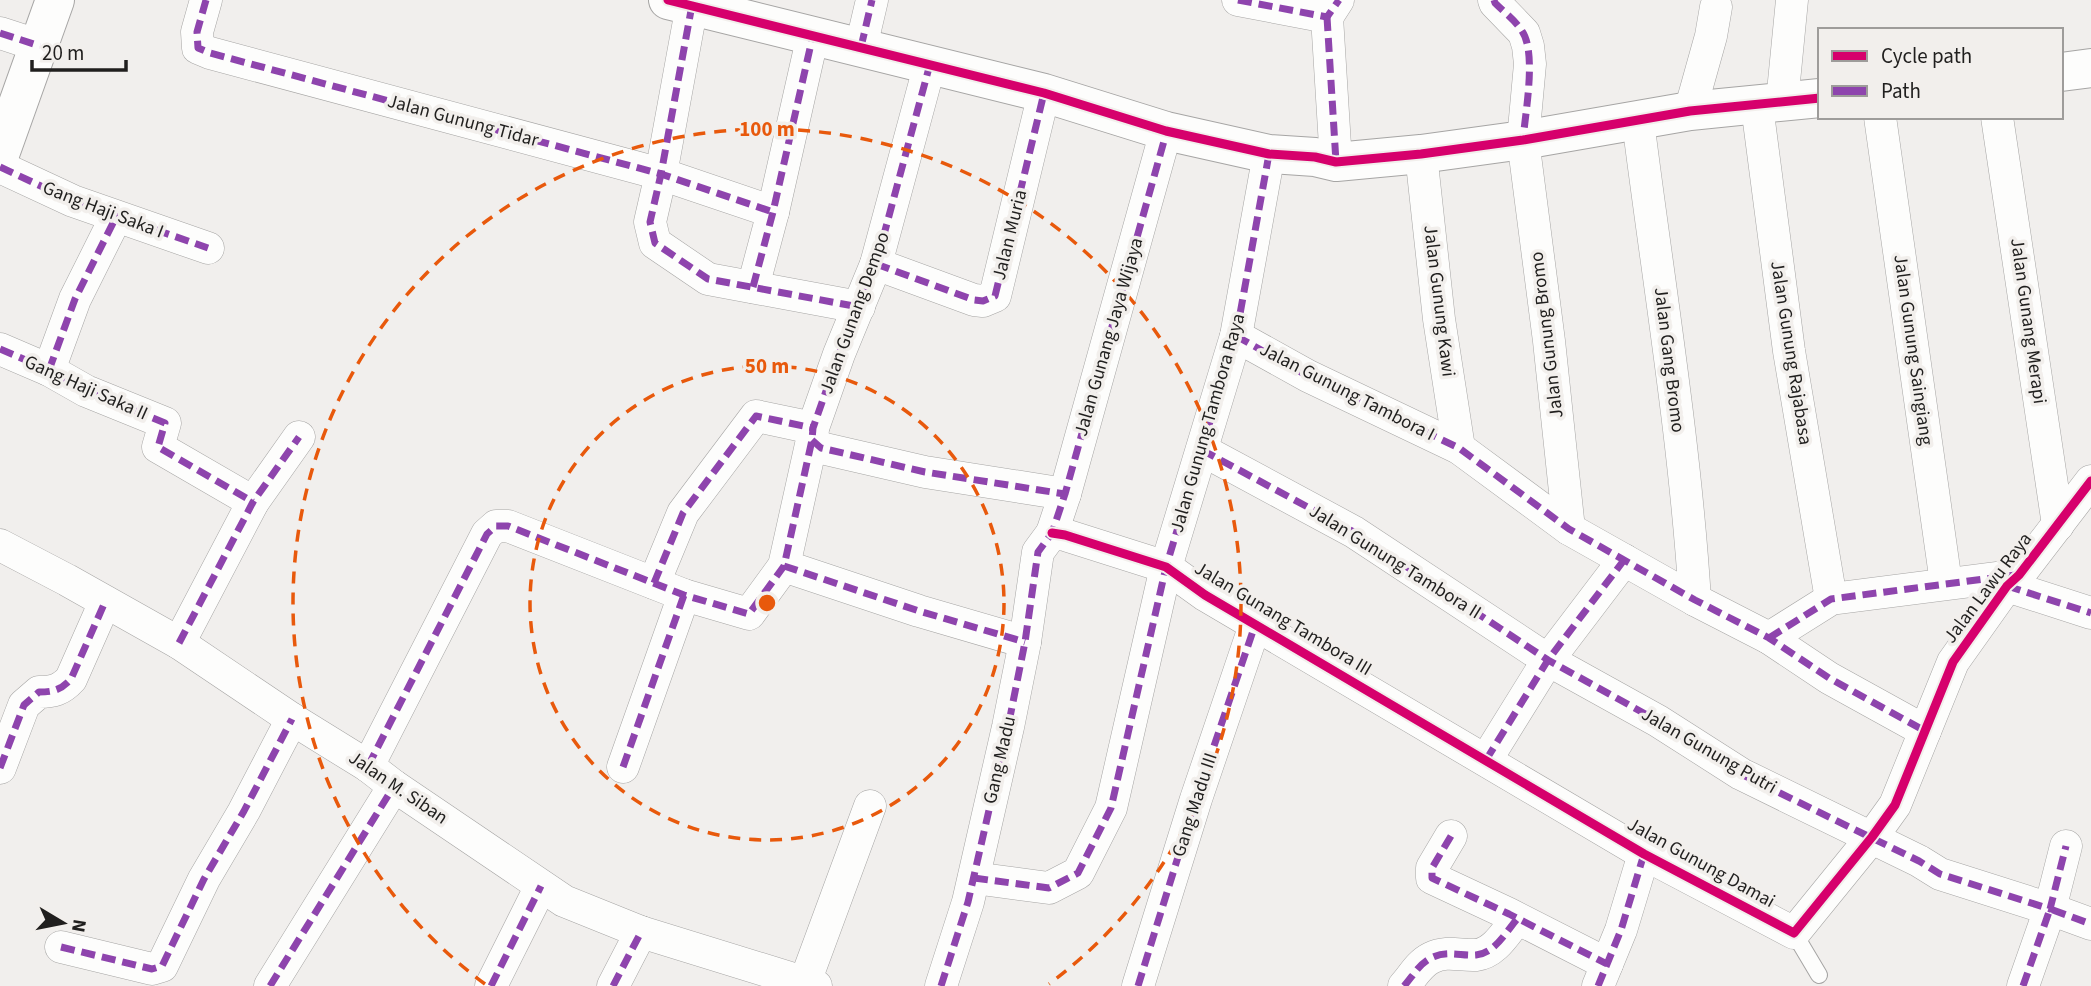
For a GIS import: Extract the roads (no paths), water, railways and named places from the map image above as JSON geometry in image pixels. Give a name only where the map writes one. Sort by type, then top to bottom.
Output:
[{"type":"street","points":[[0,154],[55,0]]},
{"type":"street","name":"Jalan Gunung Tidar","points":[[206,0],[197,32],[198,48],[210,53],[662,174],[774,212]]},
{"type":"street","points":[[861,47],[872,0]]},
{"type":"street","points":[[1238,0],[1333,9],[1336,162]]},
{"type":"street","name":"Jalan Gunung Bromo","points":[[1494,0],[1524,33],[1528,46],[1530,64],[1523,140],[1549,341],[1569,529]]},
{"type":"street","name":"Jalan Gunung Rajabasa","points":[[1792,0],[1769,104],[1789,351],[1831,599]]},
{"type":"street","points":[[859,307],[708,279],[655,243],[650,222],[662,174],[680,2],[1044,93],[1165,136],[1269,154],[1315,157],[1336,162],[1422,154],[1523,140],[1690,111],[1818,98]]},
{"type":"street","points":[[1690,111],[1711,36],[1716,7]]},
{"type":"street","points":[[0,33],[40,46]]},
{"type":"street","points":[[753,287],[774,212],[813,35]]},
{"type":"street","name":"Jalan Gunang Dempo","points":[[784,566],[813,434],[839,354],[876,264],[930,64]]},
{"type":"street","points":[[2063,72],[2091,68]]},
{"type":"street","name":"Jalan Muria","points":[[876,264],[974,300],[983,301],[995,296],[1044,93]]},
{"type":"street","name":"Jalan Gunung Saingiang","points":[[1880,119],[1946,583]]},
{"type":"street","name":"Jalan Gunang Merapi","points":[[1997,119],[2058,526]]},
{"type":"street","name":"Jalan Gang Bromo","points":[[1638,121],[1682,455],[1691,531],[1695,600]]},
{"type":"street","name":"Jalan Gunang Jaya Wijaya","points":[[1052,533],[1165,136]]},
{"type":"street","name":"Jalan Gunung Tambora Raya","points":[[974,878],[1049,888],[1078,873],[1111,808],[1166,567],[1236,336],[1269,154]]},
{"type":"street","name":"Jalan Gunung Kawi","points":[[1422,154],[1438,319],[1459,448]]},
{"type":"street","name":"Gang Haji Saka I","points":[[0,167],[72,201],[208,248]]},
{"type":"street","points":[[49,370],[75,299],[116,217]]},
{"type":"street","name":"Jalan Gunung Tambora I","points":[[1236,336],[1308,376],[1459,448],[1569,529],[1769,638],[1829,678],[1925,732]]},
{"type":"street","name":"Gang Haji Saka II","points":[[0,349],[49,370],[86,391],[165,423],[158,446],[253,502]]},
{"type":"street","points":[[654,583],[683,513],[756,416],[813,434],[821,448],[925,471],[1065,494]]},
{"type":"street","points":[[179,643],[253,502],[299,437]]},
{"type":"street","name":"Jalan Gunung Tambora II","points":[[1202,450],[1354,532],[1548,660]]},
{"type":"street","name":"Jalan Lawu Raya","points":[[1872,837],[1895,806],[1953,662],[2091,481]]},
{"type":"street","points":[[368,766],[487,534],[496,526],[508,526],[684,595],[749,614],[784,566],[919,611],[1025,642]]},
{"type":"street","name":"Jalan Gunang Tambora III","points":[[1052,533],[1166,567],[1205,595],[1486,760]]},
{"type":"street","name":"Gang Madu","points":[[941,986],[974,878],[1025,642],[1038,552],[1052,533]]},
{"type":"street","name":"Jalan M. Siban","points":[[0,545],[179,643],[368,766],[564,901],[641,932],[811,984]]},
{"type":"street","points":[[1486,760],[1548,660],[1624,560]]},
{"type":"street","points":[[1769,638],[1831,599],[1946,583],[2013,580],[2091,613]]},
{"type":"street","points":[[624,766],[684,595]]},
{"type":"street","points":[[0,768],[24,705],[39,692],[63,688],[71,679],[105,602]]},
{"type":"street","name":"Gang Madu III","points":[[1138,986],[1196,799],[1255,625]]},
{"type":"street","name":"Jalan Gunung Putri","points":[[1548,660],[1658,721],[1741,774],[1872,837],[1940,874],[2091,924]]},
{"type":"street","points":[[61,947],[152,969],[162,966],[204,879],[244,811],[292,719]]},
{"type":"street","name":"Jalan Gunung Damai","points":[[1486,760],[1644,854],[1794,933]]},
{"type":"street","points":[[270,986],[394,786]]},
{"type":"street","points":[[811,984],[870,806]]},
{"type":"street","points":[[1451,836],[1432,868],[1432,878],[1517,919],[1603,975],[1621,930],[1644,854]]},
{"type":"street","points":[[1794,933],[1872,837]]},
{"type":"street","points":[[2023,986],[2050,909],[2066,846]]},
{"type":"street","points":[[491,986],[541,886]]},
{"type":"street","points":[[1404,986],[1421,965],[1431,958],[1447,953],[1484,953],[1497,944],[1517,919]]},
{"type":"street","points":[[613,986],[641,932]]},
{"type":"lane","points":[[1794,933],[1819,975]]}]
